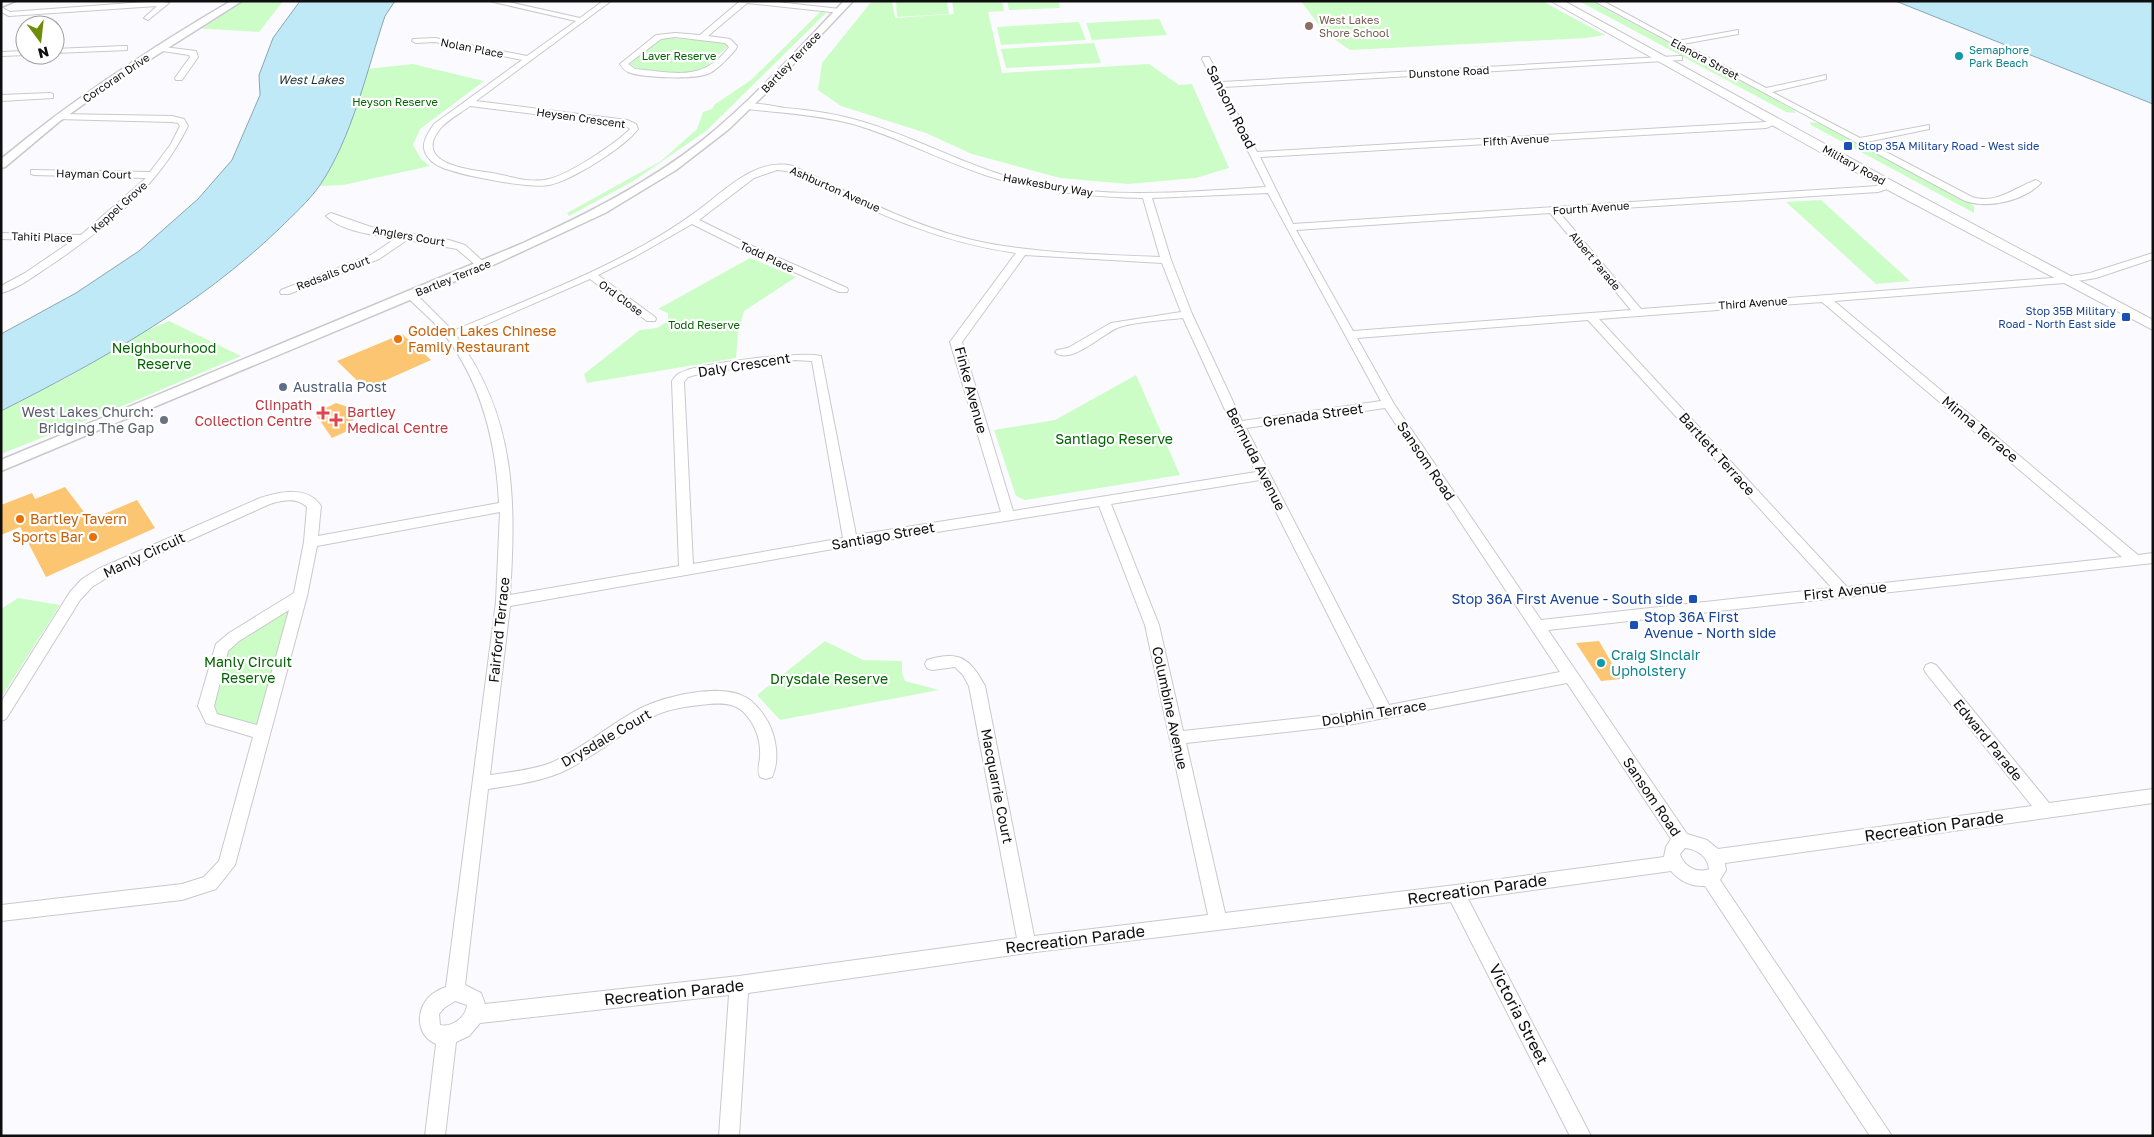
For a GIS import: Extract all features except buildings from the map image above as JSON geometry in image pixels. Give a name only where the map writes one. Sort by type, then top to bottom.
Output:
[{"type":"main road","name":"Military Road","points":[[1556,1],[1892,186],[2153,326]]},
{"type":"main road","name":"Military Road","points":[[1574,1],[2153,315]]},
{"type":"street","points":[[1,4],[11,1]]},
{"type":"street","name":"Corcoran Drive","points":[[1,165],[58,117],[159,48],[238,1]]},
{"type":"street","points":[[492,1],[581,20]]},
{"type":"street","name":"Heysen Crescent","points":[[469,103],[627,123],[633,126],[634,129],[627,137],[560,179],[534,183],[458,170],[436,161],[429,154],[428,140],[437,126],[608,1]]},
{"type":"street","points":[[702,37],[727,41],[732,46],[732,49],[702,74],[685,76],[633,71],[624,64],[660,37],[675,35],[702,37],[744,1],[840,11]]},
{"type":"street","name":"Bartley Terrace","points":[[1,466],[410,295],[484,266],[568,227],[637,189],[706,143],[747,106],[850,1]]},
{"type":"street","points":[[1600,3],[1620,1]]},
{"type":"street","points":[[1,10],[9,14],[167,2]]},
{"type":"street","points":[[148,18],[167,2]]},
{"type":"street","name":"Elanora Street","points":[[1600,3],[1957,194],[1974,201],[1990,201],[2027,190],[2036,183]]},
{"type":"street","points":[[1676,44],[1735,32]]},
{"type":"street","name":"Nolan Place","points":[[416,41],[435,40],[528,59]]},
{"type":"street","points":[[65,51],[124,48]]},
{"type":"street","points":[[159,48],[193,53],[194,57],[179,78]]},
{"type":"street","points":[[1,54],[15,53]]},
{"type":"street","name":"Dunstone Road","points":[[1220,85],[1679,58]]},
{"type":"street","name":"Sansom Road","points":[[1206,59],[1290,227],[1388,404],[1682,841]]},
{"type":"street","points":[[1765,91],[1824,77]]},
{"type":"street","points":[[1,98],[50,96]]},
{"type":"street","name":"Hawkesbury Way","points":[[747,106],[825,116],[872,127],[969,167],[1026,184],[1071,192],[1147,197],[1271,190]]},
{"type":"street","points":[[1793,120],[1812,116]]},
{"type":"street","name":"Keppel Grove","points":[[1,290],[29,275],[82,238],[147,183],[182,132],[184,126],[181,121],[160,118],[58,117]]},
{"type":"street","name":"Fifth Avenue","points":[[1255,155],[1761,125],[1777,122]]},
{"type":"street","points":[[1860,141],[1926,127]]},
{"type":"street","name":"Ashburton Avenue","points":[[451,336],[592,276],[647,247],[692,220],[757,172],[765,168],[782,166],[939,234],[978,244],[1022,252],[1166,260]]},
{"type":"street","name":"Hayman Court","points":[[34,172],[153,175]]},
{"type":"street","name":"Fourth Avenue","points":[[1290,227],[1868,190],[1892,186]]},
{"type":"street","name":"Bermuda Avenue","points":[[1147,197],[1166,260],[1187,314],[1238,425],[1385,712]]},
{"type":"street","name":"Albert Parade","points":[[1553,210],[1638,312]]},
{"type":"street","name":"Anglers Court","points":[[330,216],[340,223],[449,243],[461,248],[484,266]]},
{"type":"street","name":"Todd Place","points":[[692,220],[746,248],[843,290]]},
{"type":"street","name":"Tahiti Place","points":[[1,236],[82,238]]},
{"type":"street","name":"Redsails Court","points":[[285,292],[376,257],[406,236]]},
{"type":"street","name":"Finke Avenue","points":[[1008,515],[956,342],[1022,252]]},
{"type":"street","name":"Third Avenue","points":[[1349,335],[2065,280],[2083,277],[2153,256]]},
{"type":"street","name":"Ord Close","points":[[592,276],[651,320]]},
{"type":"street","name":"Fairford Terrace","points":[[410,295],[451,336],[468,361],[479,382],[499,436],[507,506],[508,543],[502,602],[455,992]]},
{"type":"street","name":"Minna Terrace","points":[[1824,298],[2135,560]]},
{"type":"street","points":[[1061,352],[1071,351],[1115,325],[1187,314]]},
{"type":"street","name":"Bartlett Terrace","points":[[1590,316],[1843,591]]},
{"type":"street","name":"Daly Crescent","points":[[686,571],[678,381],[684,375],[697,371],[794,357],[812,356],[817,358],[850,541]]},
{"type":"street","name":"Grenada Street","points":[[1238,425],[1388,404]]},
{"type":"street","name":"Santiago Street","points":[[502,602],[850,541],[1265,475]]},
{"type":"street","name":"Manly Circuit","points":[[1,715],[75,596],[87,583],[103,573],[264,501],[296,496],[307,499],[314,506],[311,542],[300,596],[226,865],[210,883],[182,892],[1,913]]},
{"type":"street","name":"Columbine Avenue","points":[[1103,500],[1152,625],[1218,922]]},
{"type":"street","points":[[311,542],[507,506]]},
{"type":"street","name":"First Avenue","points":[[1538,626],[2153,558]]},
{"type":"street","points":[[263,734],[211,719],[206,706],[221,648],[234,637],[300,596]]},
{"type":"street","name":"Macquarrie Court","points":[[932,664],[949,659],[959,661],[968,669],[977,686],[1027,945]]},
{"type":"street","name":"Edward Parade","points":[[1931,669],[2045,810]]},
{"type":"street","name":"Dolphin Terrace","points":[[1176,738],[1348,719],[1571,676]]},
{"type":"street","name":"Drysdale Court","points":[[480,783],[552,769],[582,755],[647,713],[688,701],[720,698],[736,699],[750,708],[763,725],[770,751],[766,772]]},
{"type":"street","name":"Recreation Parade","points":[[1715,856],[2153,796]]},
{"type":"street","points":[[1682,841],[1700,844],[1715,856],[1718,870],[1714,875],[1709,878],[1694,878],[1679,869],[1674,863],[1672,852],[1674,847],[1682,841]]},
{"type":"street","name":"Recreation Parade","points":[[476,1014],[738,985],[1027,945],[1456,893],[1674,863]]},
{"type":"street","points":[[1709,878],[1882,1136]]},
{"type":"street","name":"Victoria Street","points":[[1456,893],[1581,1136]]},
{"type":"street","points":[[729,1136],[738,985]]},
{"type":"street","points":[[455,992],[467,992],[473,997],[476,1003],[476,1014],[465,1027],[447,1036],[433,1033],[429,1026],[428,1018],[436,1004],[445,996],[455,992]]},
{"type":"street","points":[[435,1136],[447,1036]]},
{"type":"green space","points":[[238,1],[283,1],[259,32],[192,28]]},
{"type":"green space","points":[[872,1],[892,1],[895,18],[954,14],[952,1],[1002,1],[1004,11],[988,12],[1002,73],[1149,64],[1179,85],[1192,84],[1229,168],[1196,178],[1128,184],[1060,178],[972,154],[926,133],[841,106],[818,90],[822,63]]},
{"type":"green space","points":[[896,1],[947,1],[949,14],[897,17]]},
{"type":"green space","points":[[1007,1],[1058,1],[1060,8],[1009,10]]},
{"type":"green space","points":[[1301,1],[1542,1],[1605,35],[1586,38],[1350,50],[1324,32]]},
{"type":"green space","points":[[1579,1],[1591,1],[1794,110],[1795,113],[1786,112]]},
{"type":"green space","points":[[820,12],[826,13],[706,131],[635,180],[569,216],[567,213],[661,161],[697,129],[703,112],[712,109],[714,105],[751,80]]},
{"type":"green space","points":[[1159,19],[1167,35],[1092,40],[1086,23]]},
{"type":"green space","points":[[1079,22],[1086,40],[1001,45],[997,27]]},
{"type":"green space","name":"Laver Reserve","points":[[668,38],[721,42],[728,46],[702,70],[684,74],[636,68],[630,64],[657,41]]},
{"type":"green space","points":[[1094,43],[1101,63],[1006,68],[1001,49]]},
{"type":"green space","name":"Heyson Reserve","points":[[413,64],[484,81],[420,129],[413,145],[421,159],[430,166],[343,185],[320,186],[344,141],[367,69]]},
{"type":"green space","points":[[1810,122],[1819,123],[1974,206],[1974,213],[1811,125]]},
{"type":"green space","points":[[1821,200],[1910,281],[1876,284],[1786,202]]},
{"type":"green space","name":"Todd Reserve","points":[[750,258],[796,277],[744,311],[738,333],[736,358],[587,383],[584,374],[640,330],[657,328],[668,321],[668,313],[658,309]]},
{"type":"green space","name":"Neighbourhood Reserve","points":[[169,321],[241,356],[1,454],[1,411],[70,376],[150,329]]},
{"type":"green space","name":"Santiago Reserve","points":[[1136,375],[1180,475],[1025,500],[1016,496],[994,430],[1055,420]]},
{"type":"green space","name":"Manly Circuit Reserve","points":[[300,596],[263,733],[211,719],[221,648]]},
{"type":"green space","points":[[18,598],[60,605],[1,698],[1,609]]},
{"type":"green space","name":"Drysdale Reserve","points":[[825,641],[863,660],[902,661],[902,673],[905,681],[939,690],[780,720],[757,695]]},
{"type":"water","name":"West Lakes","points":[[300,1],[395,1],[385,16],[350,125],[320,185],[301,208],[279,229],[216,283],[111,352],[1,411],[1,334],[76,293],[139,251],[198,199],[232,160],[260,95],[259,75],[273,38]]},
{"type":"water","points":[[1896,1],[2153,1],[2153,104],[1898,2]]},
{"type":"place","name":"West Lakes Shore School","points":[[1309,26]]},
{"type":"place","name":"Semaphore Park Beach","points":[[1959,56]]},
{"type":"place","name":"Stop 35A Military Road - West side","points":[[1848,146]]},
{"type":"place","name":"Stop 35B Military Road - North East side","points":[[2126,317]]},
{"type":"place","name":"Golden Lakes Chinese Family Restaurant","points":[[398,339]]},
{"type":"place","name":"Australia Post","points":[[283,387]]},
{"type":"place","name":"Clinpath Collection Centre","points":[[323,413]]},
{"type":"place","name":"West Lakes Church: Bridging The Gap","points":[[164,420]]},
{"type":"place","name":"Bartley Medical Centre","points":[[336,420]]},
{"type":"place","name":"Bartley Tavern","points":[[20,519]]},
{"type":"place","name":"Sports Bar","points":[[93,537]]},
{"type":"place","name":"Stop 36A First Avenue - South side","points":[[1693,599]]},
{"type":"place","name":"Stop 36A First Avenue - North side","points":[[1634,625]]},
{"type":"place","name":"Craig Sinclair Upholstery","points":[[1601,663]]}]
